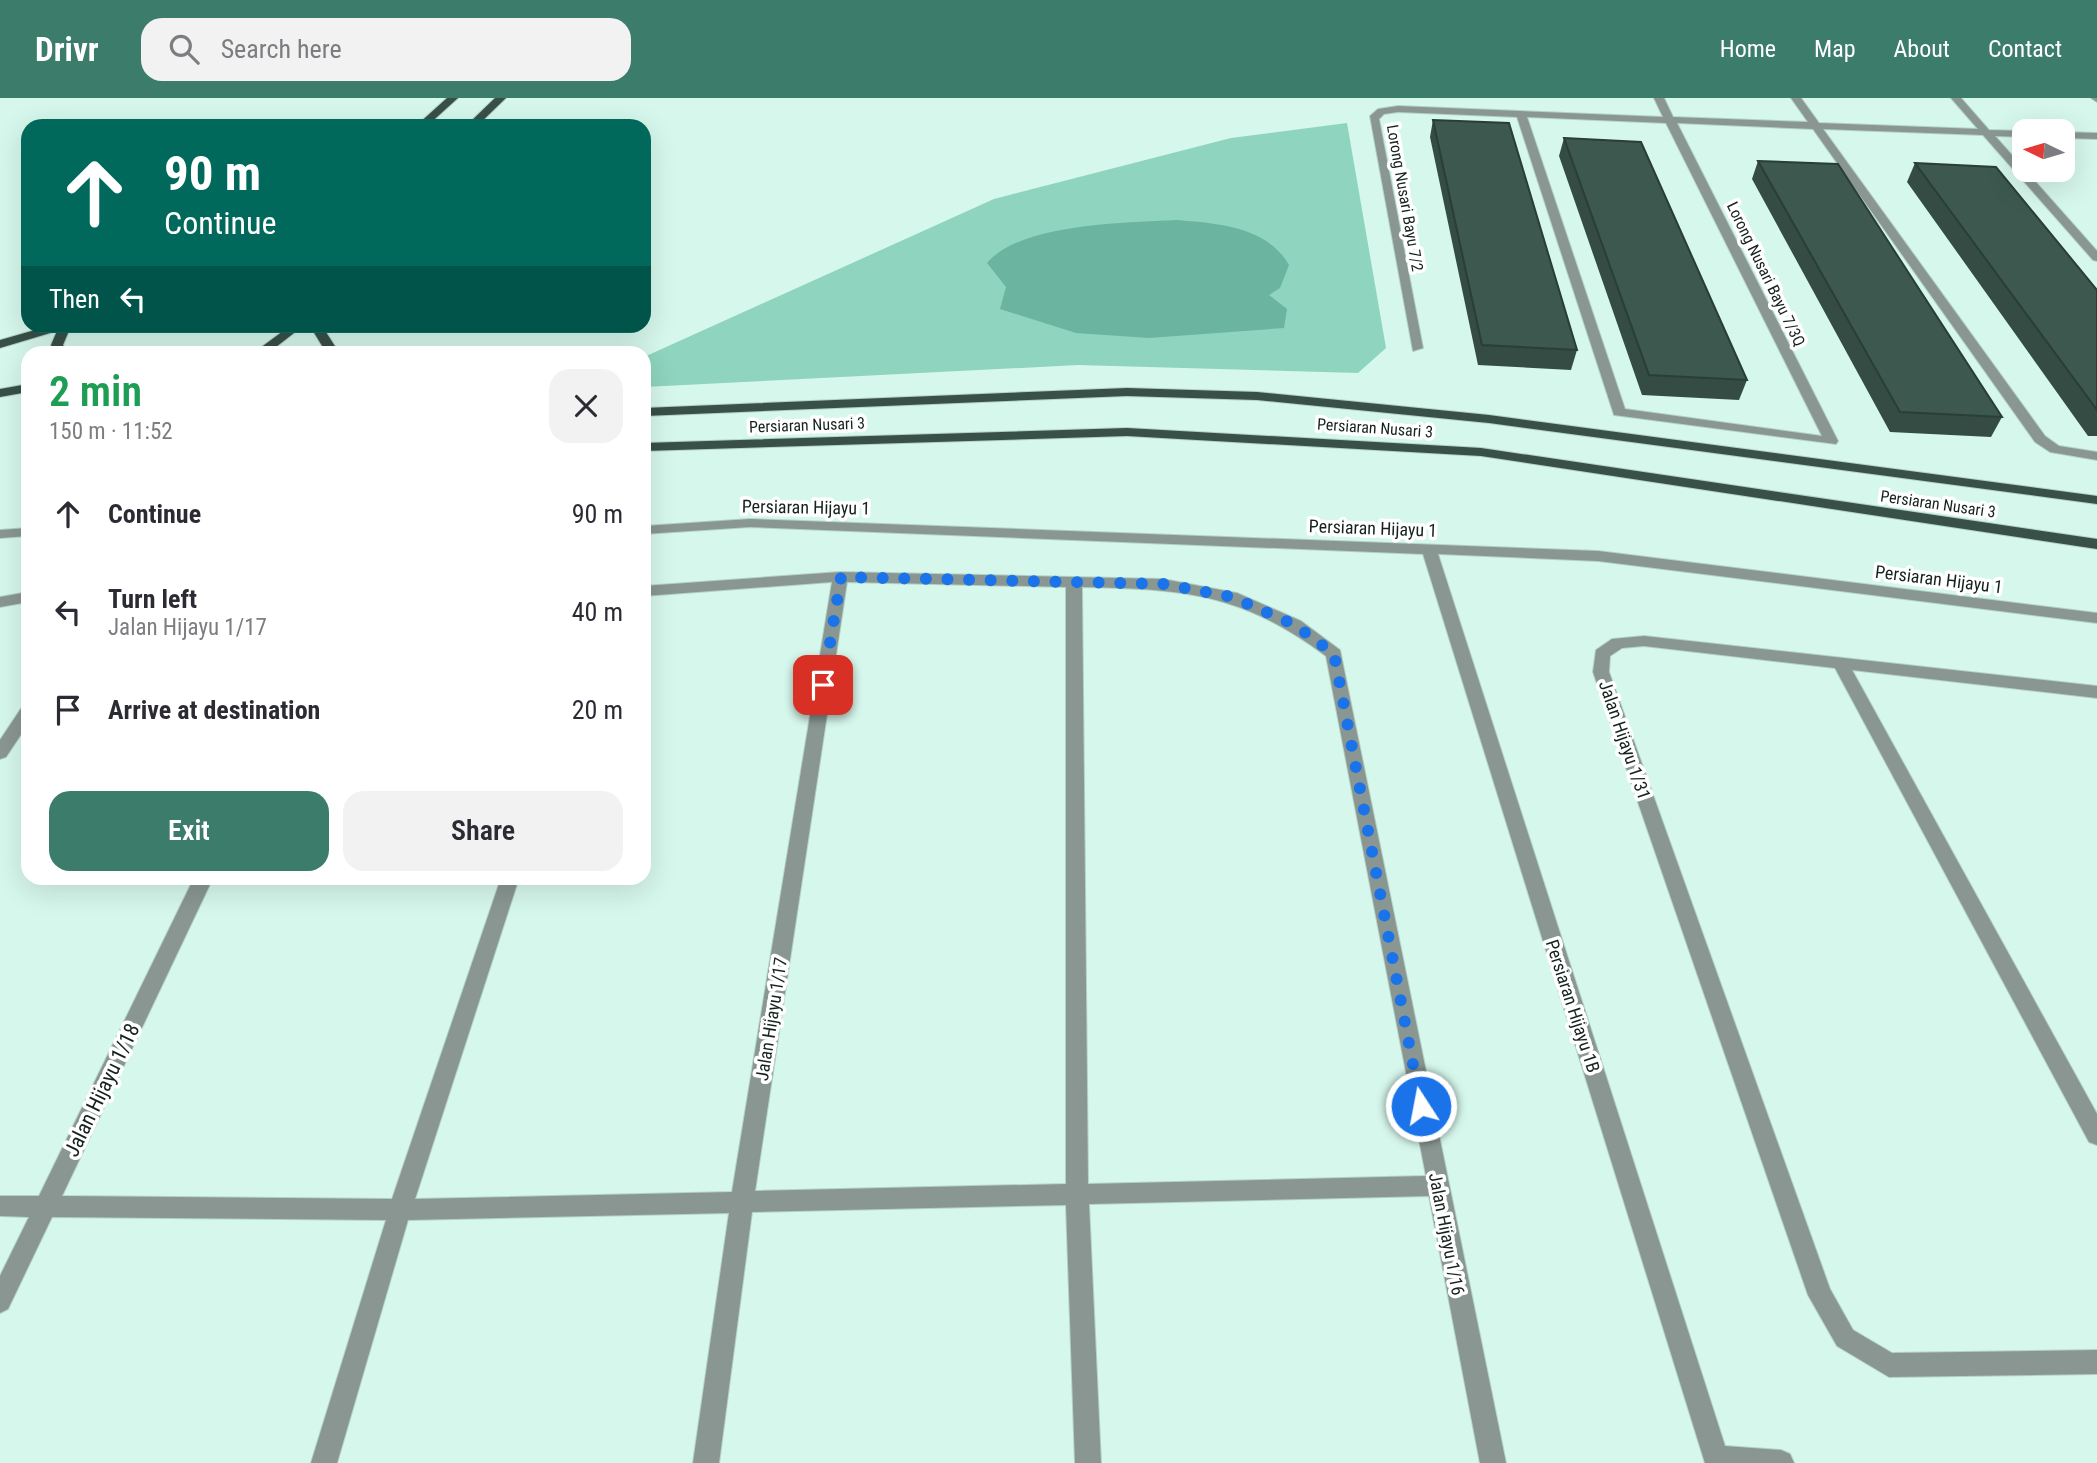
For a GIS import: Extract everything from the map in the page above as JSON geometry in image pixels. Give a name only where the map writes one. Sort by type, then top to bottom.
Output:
[{"type":"main road","points":[[429,119],[453,98]]},
{"type":"main road","points":[[478,119],[501,98]]},
{"type":"main road","points":[[0,344],[38,333]]},
{"type":"main road","points":[[269,346],[288,333]]},
{"type":"main road","points":[[0,393],[21,389]]},
{"type":"main road","name":"Persiaran Nusari 3","points":[[651,412],[1127,392],[1257,396],[1489,419],[2097,500]]},
{"type":"main road","name":"Persiaran Nusari 3","points":[[651,447],[1127,432],[1481,452],[2097,544]]},
{"type":"street","name":"Lorong Nusari Bayu 7/3Q","points":[[1521,114],[1619,412],[1831,441],[1659,98]]},
{"type":"street","points":[[1796,98],[2040,439],[2055,449],[2097,456]]},
{"type":"street","points":[[1956,98],[2097,258]]},
{"type":"street","name":"Lorong Nusari Bayu 7/2","points":[[1416,348],[1374,118],[1381,111],[1398,109],[1521,114]]},
{"type":"street","points":[[1521,114],[2012,133]]},
{"type":"street","points":[[2076,135],[2097,136]]},
{"type":"street","name":"Persiaran Hijayu 1","points":[[651,530],[750,523],[1598,556],[2097,618]]},
{"type":"street","points":[[0,534],[21,532]]},
{"type":"street","name":"Persiaran Hijayu 1B","points":[[1429,549],[1717,1461]]},
{"type":"street","name":"Jalan Hijayu 1/16","points":[[651,591],[841,577],[1163,584],[1232,597],[1295,625],[1334,654],[1436,1186],[1493,1463]]},
{"type":"street","name":"Jalan Hijayu 1/17","points":[[706,1463],[742,1202],[841,577]]},
{"type":"street","points":[[1074,582],[1077,1194],[1088,1463]]},
{"type":"street","points":[[0,602],[21,598]]},
{"type":"street","name":"Jalan Hijayu 1/31","points":[[2096,693],[1644,641],[1618,643],[1602,654],[1601,672],[1821,1295],[1845,1338],[1889,1365],[2097,1362]]},
{"type":"street","points":[[1840,663],[2097,1135]]},
{"type":"street","points":[[0,753],[21,722]]},
{"type":"street","name":"Jalan Hijayu 1/18","points":[[0,1301],[201,885]]},
{"type":"street","points":[[324,1463],[400,1210],[508,885]]},
{"type":"street","points":[[0,1206],[400,1210],[1436,1186]]},
{"type":"street","points":[[1717,1461],[1781,1463]]},
{"type":"shaded area","points":[[1347,123],[1386,348],[1358,373],[1078,365],[651,387],[651,354],[994,199],[1231,138]]},
{"type":"shaded area","points":[[1176,220],[1239,229],[1268,242],[1279,252],[1289,265],[1280,288],[1269,295],[1287,309],[1284,328],[1149,338],[1076,333],[1000,309],[1006,287],[987,263],[1003,250],[1024,240],[1076,228]]},
{"type":"building","points":[[1433,120],[1509,123],[1577,350],[1482,345]]},
{"type":"building","points":[[1564,138],[1641,142],[1747,380],[1649,375]]},
{"type":"building","points":[[1758,161],[1838,164],[2002,417],[1900,412]]},
{"type":"building","points":[[1915,163],[1996,167],[2097,290],[2097,410]]},
{"type":"route","points":[[823,685],[841,577],[1163,584],[1232,597],[1295,625],[1334,654],[1421,1106]]}]
